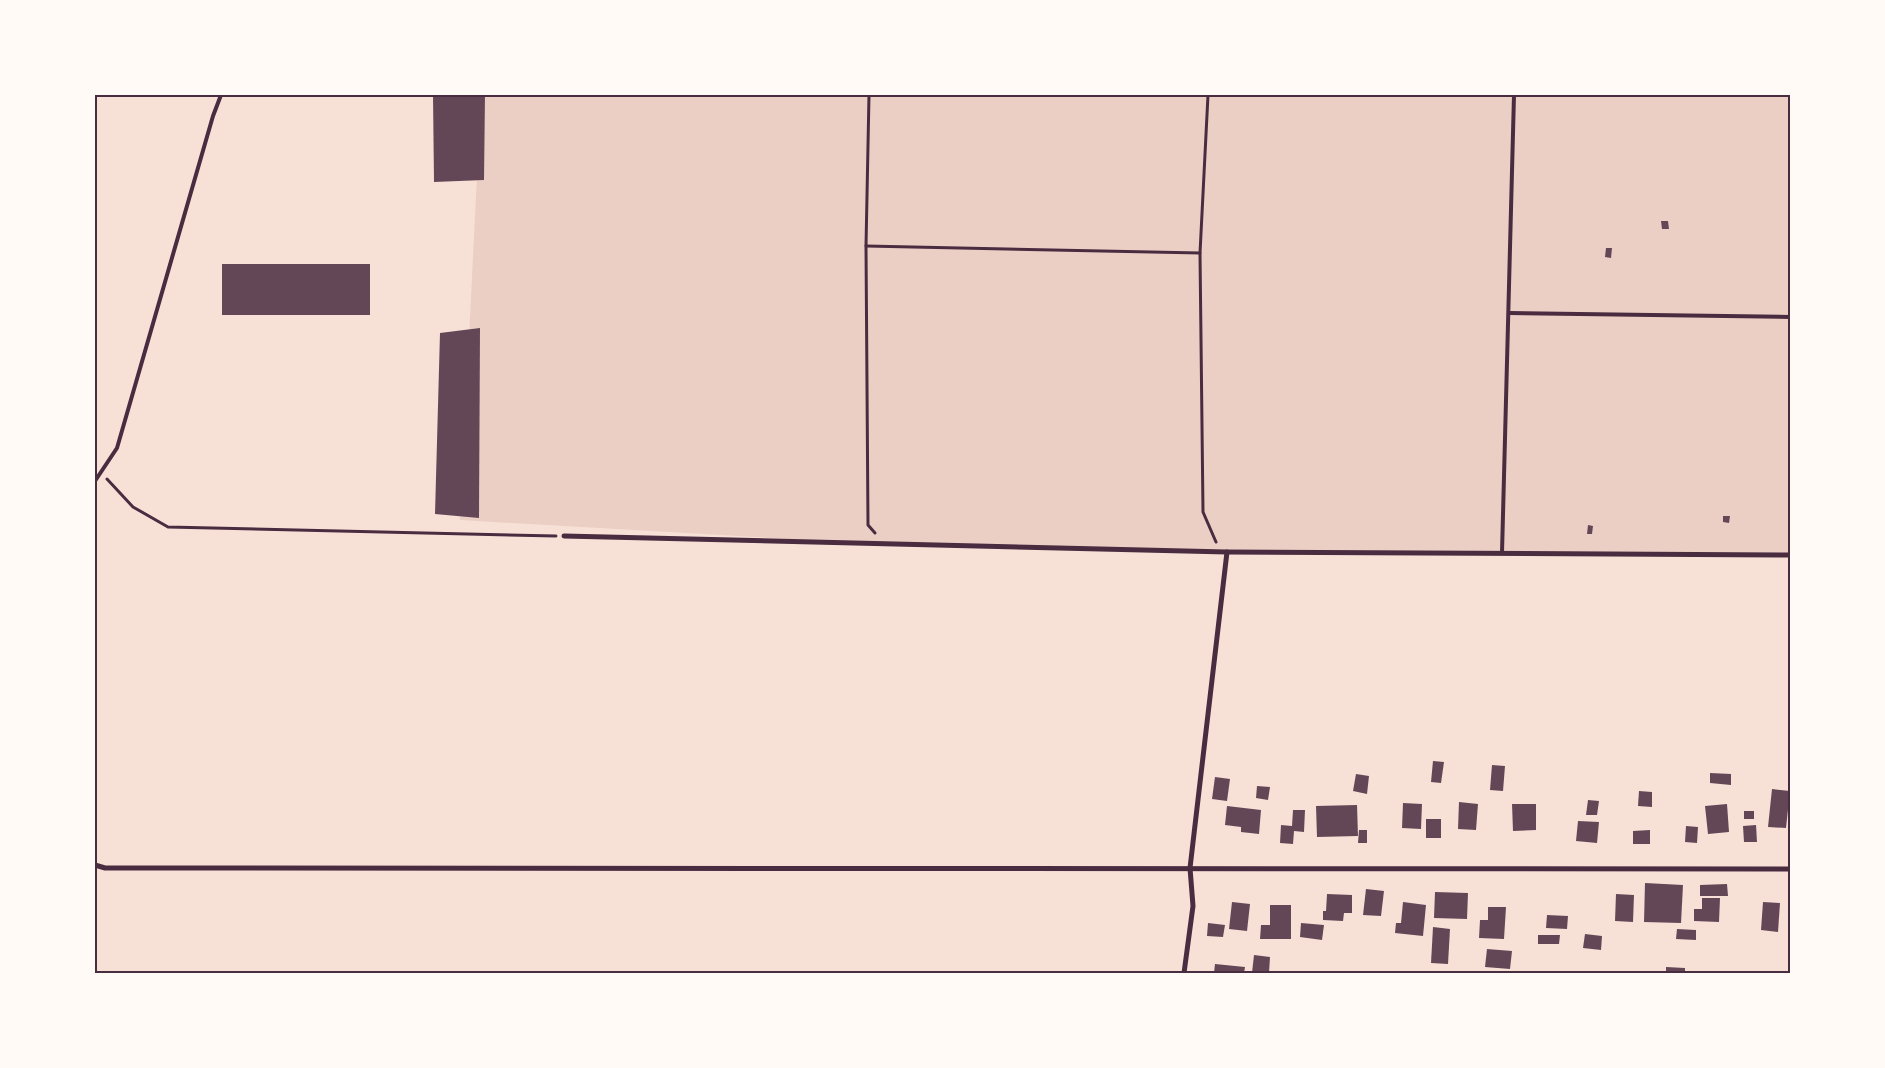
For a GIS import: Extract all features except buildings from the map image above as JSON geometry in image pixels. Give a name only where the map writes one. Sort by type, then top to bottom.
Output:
[{"type":"street","points":[[564,536],[1227,552],[1790,555]]},
{"type":"street","points":[[1184,973],[1193,906],[1190,868],[1227,552]]},
{"type":"street","points":[[95,865],[105,868],[1790,869]]},
{"type":"lane","points":[[95,481],[117,448],[213,116],[221,95]]},
{"type":"lane","points":[[1502,553],[1514,95]]},
{"type":"lane","points":[[1509,313],[1790,317]]},
{"type":"path","points":[[869,95],[866,246],[868,524],[883,544]]},
{"type":"path","points":[[1208,95],[1200,253],[1203,512],[1218,547],[1227,552]]},
{"type":"path","points":[[866,246],[1200,253]]},
{"type":"path","points":[[101,472],[133,507],[168,527],[564,536]]},
{"type":"shaded area","points":[[481,95],[1790,95],[1790,555],[1352,552],[858,543],[460,520]]}]
